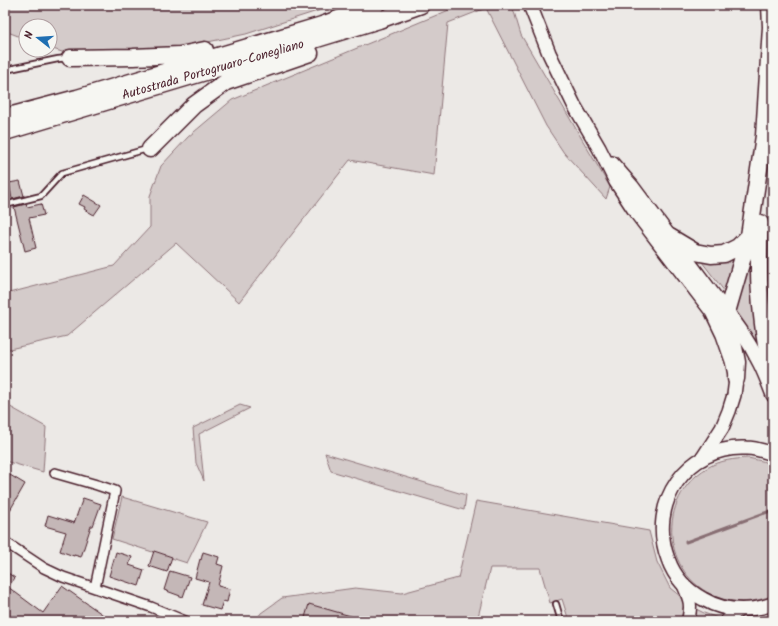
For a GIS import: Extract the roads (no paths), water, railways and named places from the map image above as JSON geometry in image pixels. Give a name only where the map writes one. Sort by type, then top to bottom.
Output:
[{"type":"highway","name":"Autostrada Portogruaro-Conegliano","points":[[5,117],[77,98],[322,25],[378,12],[421,5]]},
{"type":"highway","points":[[736,379],[737,362],[727,312],[749,236],[764,136],[771,34],[770,5]]},
{"type":"highway","name":"Autostrada Portogruaro-Conegliano","points":[[5,132],[294,46],[378,12]]},
{"type":"highway","points":[[150,149],[194,105],[226,82],[300,55],[324,48],[378,12]]},
{"type":"highway","points":[[70,58],[180,55],[224,46],[277,32],[322,25]]},
{"type":"highway","points":[[773,122],[761,216],[759,251],[760,293],[767,351],[773,384]]},
{"type":"highway","points":[[670,237],[695,252],[711,255],[724,254],[738,247],[749,236]]},
{"type":"main road","points":[[530,5],[549,53],[574,105],[599,148],[616,182],[637,214],[712,312],[723,335],[732,361],[736,379],[734,395],[722,428],[702,459]]},
{"type":"main road","points":[[599,148],[632,186],[727,312],[759,364],[773,395]]},
{"type":"main road","points":[[773,454],[762,450],[747,448],[731,449],[716,452],[702,459],[685,472],[672,488],[664,507],[662,528],[664,548],[671,568],[683,584],[695,595],[709,603],[724,608],[739,610],[773,604]]},
{"type":"main road","points":[[683,584],[691,604],[691,611],[688,621]]},
{"type":"main road","points":[[726,621],[739,610]]},
{"type":"street","points":[[55,473],[115,491],[95,588]]},
{"type":"street","points":[[5,542],[44,568],[63,577],[151,607],[185,621]]},
{"type":"lane","points":[[5,70],[70,58]]},
{"type":"lane","points":[[5,206],[41,196],[62,173],[150,149]]},
{"type":"lane","points":[[556,604],[561,621]]},
{"type":"waterway","points":[[686,542],[773,510]]}]
